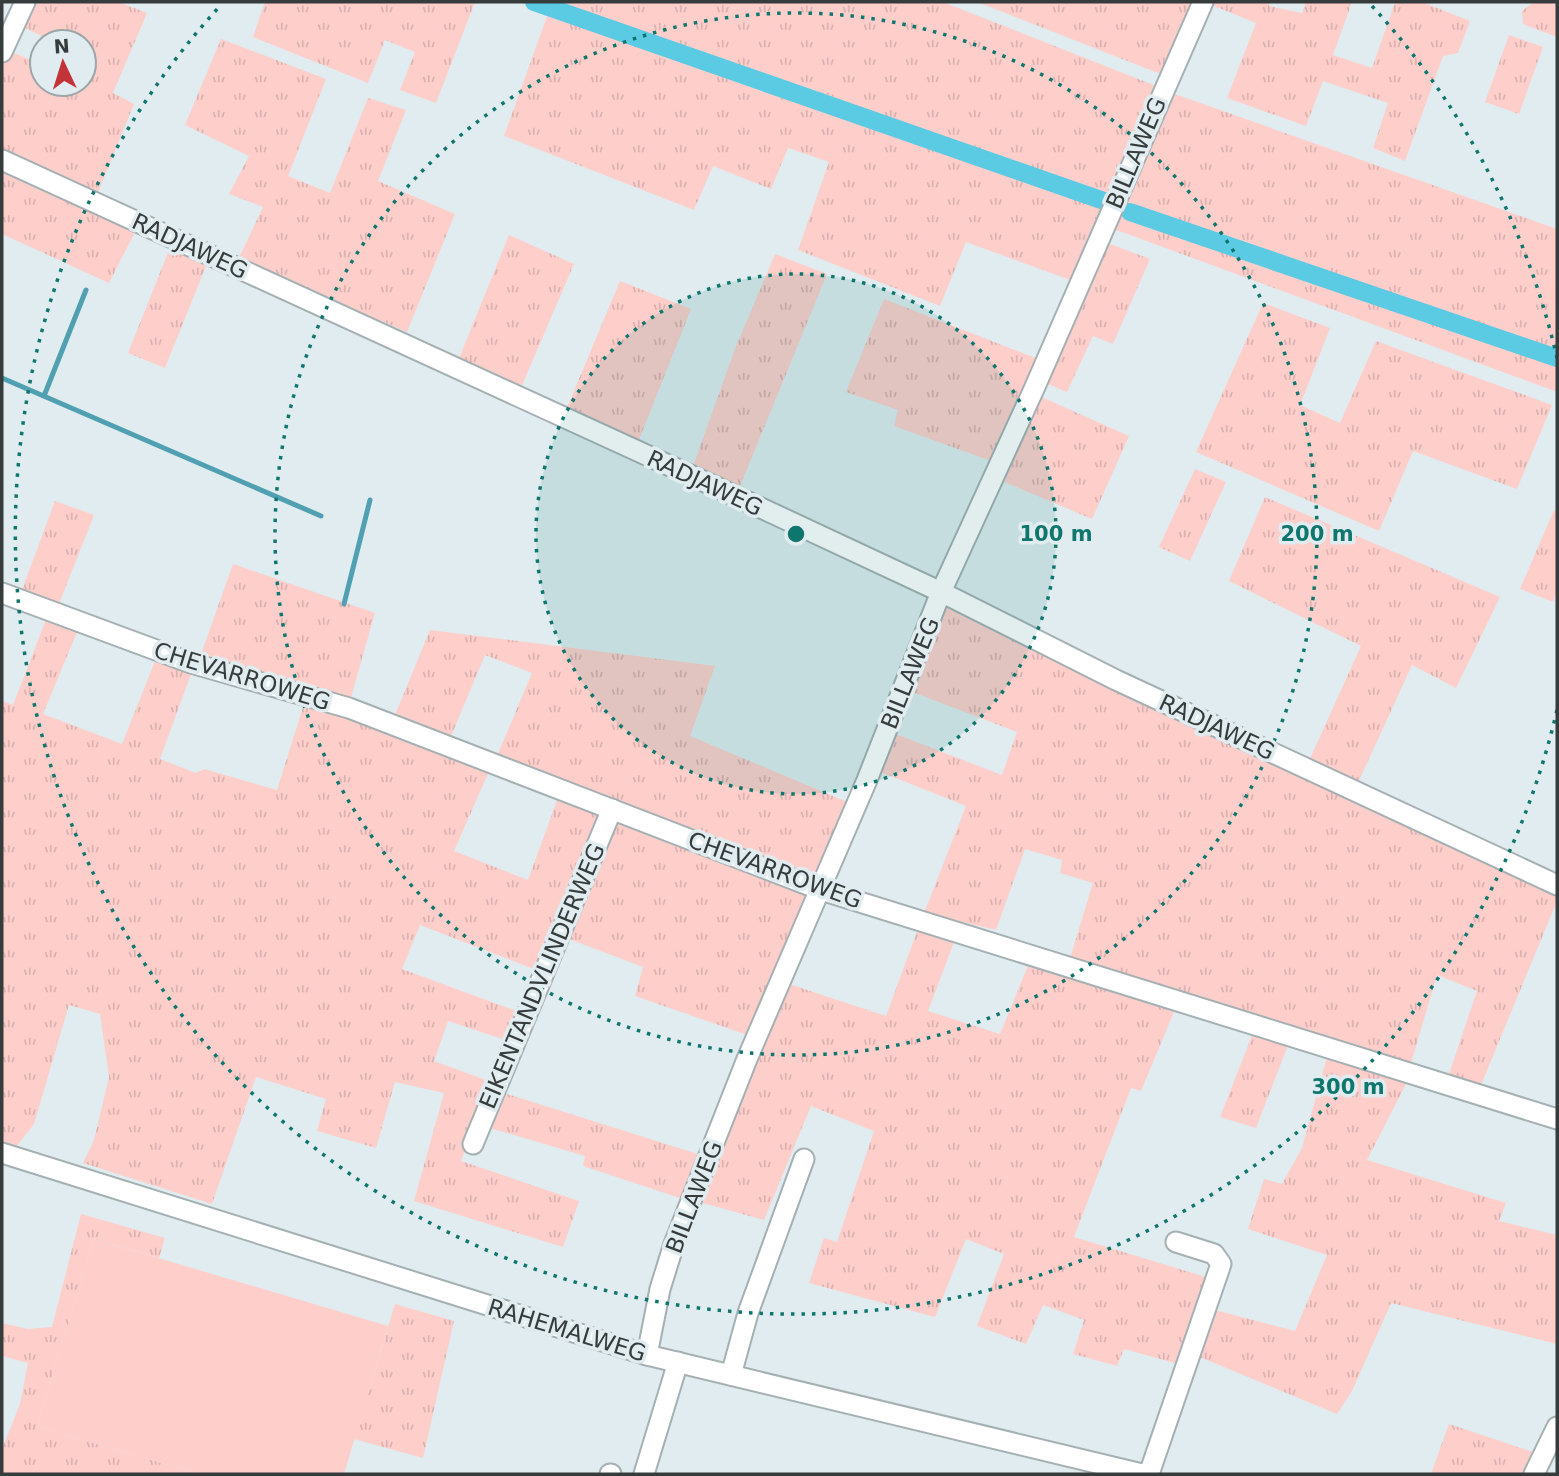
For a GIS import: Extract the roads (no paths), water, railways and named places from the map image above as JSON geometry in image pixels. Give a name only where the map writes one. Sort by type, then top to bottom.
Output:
[{"type":"street","points":[[2,52],[25,2]]},
{"type":"street","name":"BILLAWEG","points":[[647,1355],[660,1289],[674,1244],[747,1059],[821,890],[941,592],[1034,388],[1203,2]]},
{"type":"street","name":"RADJAWEG","points":[[2,160],[941,592],[1116,680],[1557,885]]},
{"type":"street","name":"CHEVARROWEG","points":[[2,593],[191,663],[349,708],[821,890],[1557,1119]]},
{"type":"street","name":"EIKENTANDVLINDERWEG","points":[[473,1144],[612,809]]},
{"type":"street","name":"RAHEMALWEG","points":[[2,1153],[647,1355],[1142,1474]]},
{"type":"street","points":[[731,1375],[748,1313],[804,1159]]},
{"type":"street","points":[[1149,1474],[1222,1264],[1214,1254],[1176,1242]]},
{"type":"street","points":[[644,1474],[678,1362]]},
{"type":"street","points":[[1534,1474],[1557,1427]]},
{"type":"waterway","points":[[534,2],[1104,201]]},
{"type":"waterway","points":[[1130,212],[1557,358]]},
{"type":"waterway","points":[[44,396],[86,290]]},
{"type":"waterway","points":[[2,378],[321,516]]},
{"type":"waterway","points":[[344,604],[370,500]]}]
